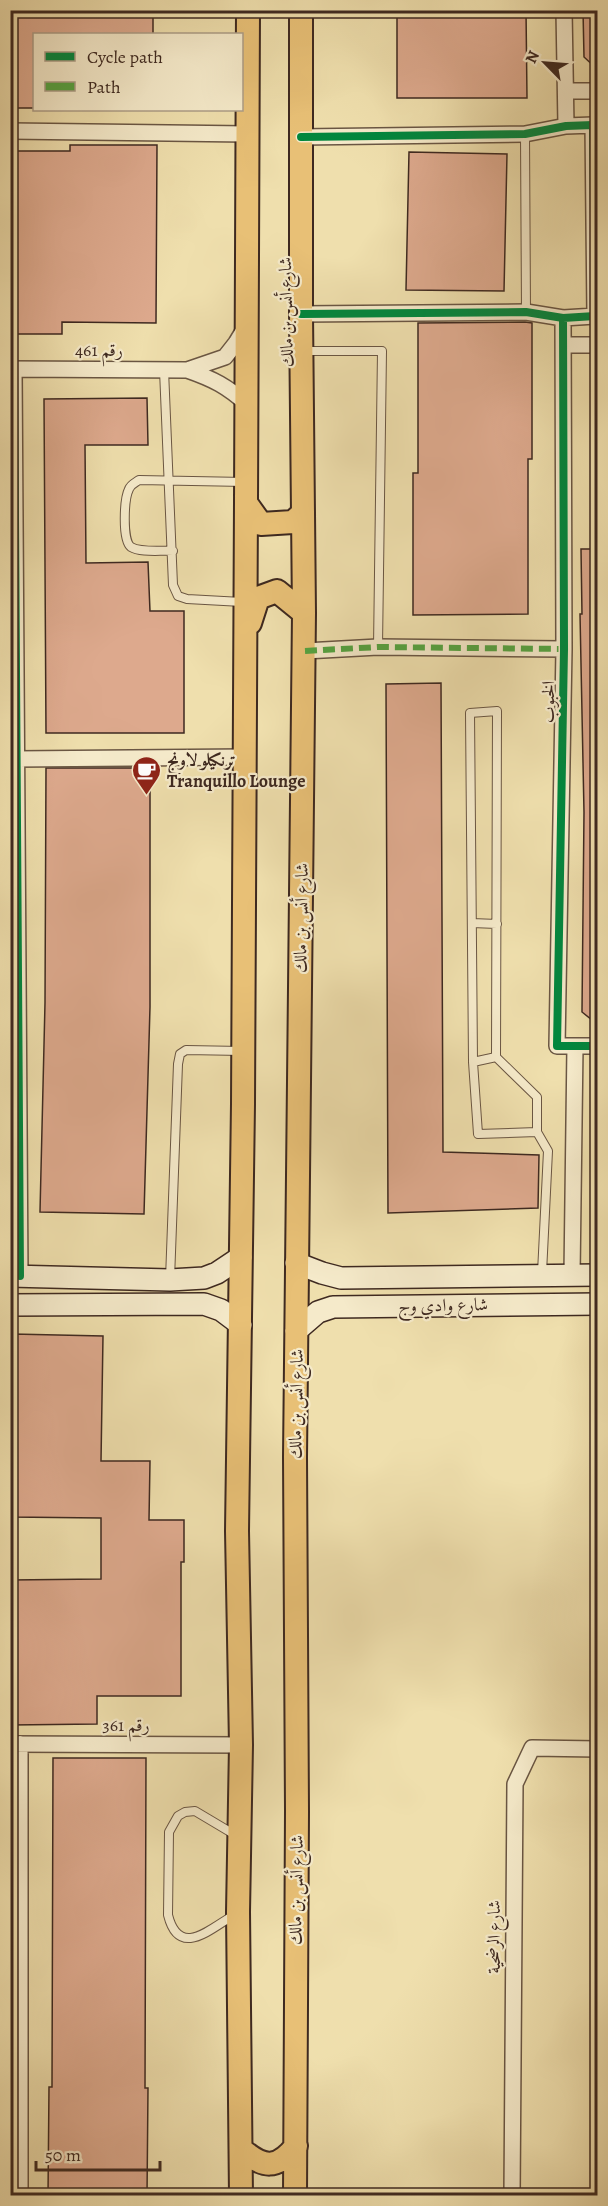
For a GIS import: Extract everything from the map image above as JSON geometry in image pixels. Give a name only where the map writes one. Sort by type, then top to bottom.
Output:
[{"type":"main road","points":[[241,2196],[238,1838],[241,1745],[237,1531],[246,757],[248,10]]},
{"type":"main road","name":"شارع أنس بن مالك","points":[[295,2196],[296,1263],[305,651],[301,314],[301,10]]},
{"type":"main road","points":[[246,493],[261,524],[293,522],[303,513]]},
{"type":"main road","points":[[246,634],[258,598],[277,591],[304,614]]},
{"type":"main road","points":[[241,2149],[254,2160],[265,2164],[285,2159],[296,2146]]},
{"type":"street","points":[[564,10],[566,126]]},
{"type":"street","points":[[566,91],[597,91]]},
{"type":"street","points":[[301,137],[525,134],[566,126],[593,125],[595,316],[563,318],[526,312],[301,314]]},
{"type":"street","points":[[10,131],[248,134]]},
{"type":"street","name":"الخبوب","points":[[563,318],[564,649],[556,1046],[575,1046]]},
{"type":"street","points":[[187,370],[225,357],[247,324]]},
{"type":"street","points":[[564,345],[597,345]]},
{"type":"street","points":[[12,369],[16,759],[15,1276],[163,1280],[204,1278],[217,1273],[241,1257]]},
{"type":"street","name":"رقم 461","points":[[12,369],[187,370]]},
{"type":"street","points":[[187,370],[218,381],[231,389],[248,405]]},
{"type":"street","points":[[305,651],[378,647],[564,649]]},
{"type":"street","points":[[16,759],[246,757]]},
{"type":"street","points":[[572,1275],[575,1046],[597,1046]]},
{"type":"street","name":"شارع وادي وج","points":[[296,1263],[332,1276],[370,1278],[597,1275]]},
{"type":"street","points":[[370,1278],[371,1306]]},
{"type":"street","points":[[156,1304],[168,1301],[172,1295],[163,1280]]},
{"type":"street","points":[[10,1305],[204,1304],[221,1310],[241,1325]]},
{"type":"street","name":"شارع وادي وج","points":[[296,1330],[326,1308],[597,1304]]},
{"type":"street","points":[[15,1744],[20,2196]]},
{"type":"street","name":"رقم 361","points":[[15,1744],[241,1745]]},
{"type":"street","name":"شارع الرضحية","points":[[512,2196],[515,1784],[532,1748],[597,1749]]},
{"type":"lane","points":[[525,134],[526,312]]},
{"type":"lane","points":[[302,351],[382,351],[378,647]]},
{"type":"lane","points":[[164,370],[173,585],[178,596],[187,599],[247,603]]},
{"type":"lane","points":[[173,551],[136,549],[129,545],[125,536],[126,495],[130,485],[139,480],[168,481],[246,493]]},
{"type":"lane","points":[[537,1132],[478,1134],[473,1062],[470,713],[497,711],[496,1057],[537,1097],[537,1132],[548,1151],[542,1277]]},
{"type":"lane","points":[[472,923],[497,924]]},
{"type":"lane","points":[[163,1280],[177,1064],[180,1054],[186,1050],[243,1051]]},
{"type":"lane","points":[[473,1062],[496,1057]]},
{"type":"lane","points":[[238,1838],[195,1811],[185,1812],[178,1816],[169,1832],[168,1915],[177,1935],[186,1939],[195,1938],[238,1912]]},
{"type":"building","points":[[11,10],[153,10],[153,33],[33,33],[33,108],[11,108]]},
{"type":"building","points":[[397,10],[526,10],[527,98],[397,98]]},
{"type":"building","points":[[583,10],[597,10],[597,69],[584,57]]},
{"type":"building","points":[[70,145],[157,145],[156,323],[62,322],[62,334],[10,334],[10,151],[70,151]]},
{"type":"building","points":[[409,152],[507,154],[504,291],[406,290]]},
{"type":"building","points":[[418,323],[532,323],[532,459],[528,459],[528,614],[413,615],[413,473],[418,473]]},
{"type":"building","points":[[147,398],[148,445],[85,445],[86,563],[148,562],[150,611],[184,611],[184,733],[46,733],[44,399]]},
{"type":"building","points":[[581,549],[597,549],[597,1024],[582,1012],[584,812]]},
{"type":"building","points":[[441,683],[443,1152],[539,1155],[538,1208],[388,1213],[386,684]]},
{"type":"building","points":[[46,768],[150,768],[150,1007],[144,1214],[40,1212],[45,1003]]},
{"type":"building","points":[[12,1334],[103,1336],[101,1461],[150,1461],[149,1520],[184,1520],[184,1562],[181,1562],[181,1696],[97,1696],[97,1724],[10,1725],[10,1580],[101,1579],[101,1518],[10,1517]]},
{"type":"building","points":[[53,1758],[146,1758],[147,2196],[48,2196],[49,2087],[52,2087]]},
{"type":"marked path","points":[[305,651],[378,647],[564,649]]},
{"type":"cycle path","points":[[301,137],[525,134],[566,126],[593,125],[595,316],[563,318],[526,312],[301,314]]},
{"type":"cycle path","points":[[563,318],[564,649],[557,1046],[598,1046]]},
{"type":"cycle path","points":[[14,369],[20,1276]]},
{"type":"place","name":"ترنكيلو لاونج Tranquillo Lounge","points":[[146,796]]}]
